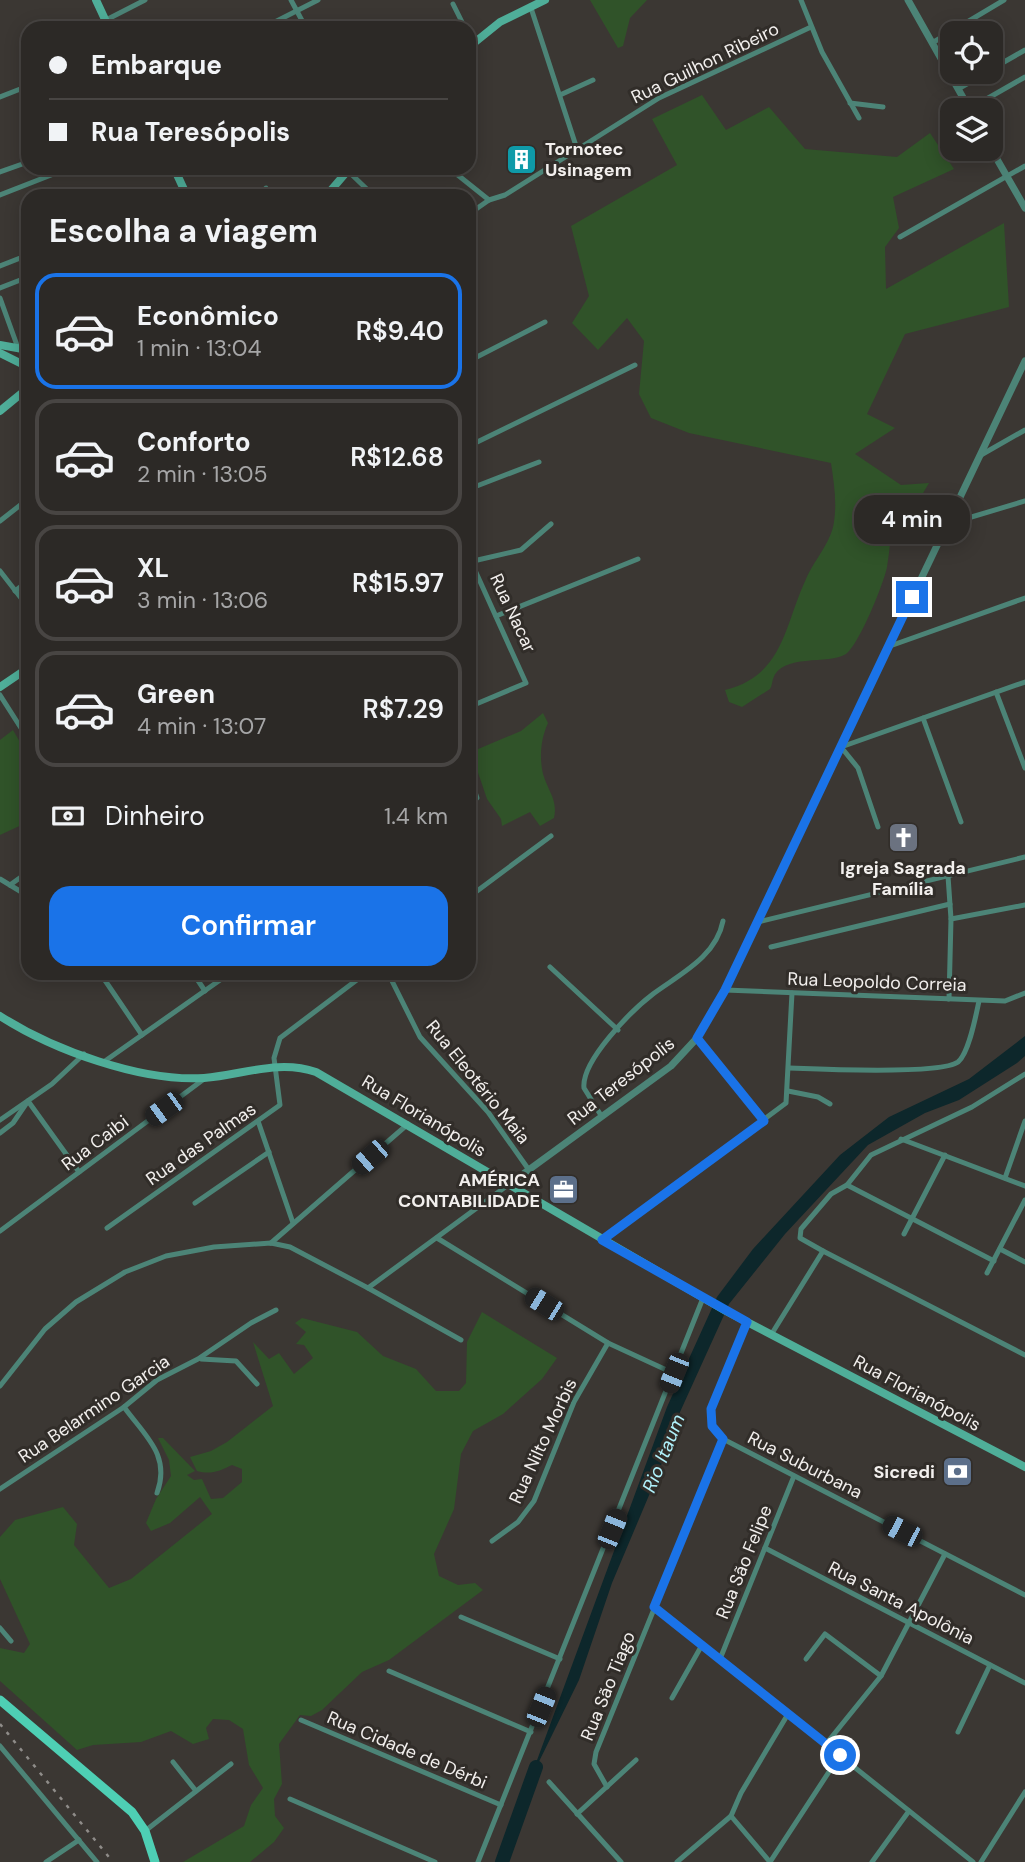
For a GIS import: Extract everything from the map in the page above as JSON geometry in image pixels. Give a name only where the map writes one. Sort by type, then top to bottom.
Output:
[{"type":"main road","points":[[96,0],[106,21]]},
{"type":"main road","points":[[476,39],[500,22],[545,0]]},
{"type":"main road","points":[[332,189],[344,175]]},
{"type":"main road","points":[[0,345],[21,349]]},
{"type":"main road","points":[[18,349],[21,354]]},
{"type":"main road","points":[[0,353],[21,362]]},
{"type":"main road","points":[[0,411],[21,394]]},
{"type":"main road","points":[[0,687],[21,673]]},
{"type":"main road","name":"Rua Florianópolis","points":[[0,1016],[26,1031],[84,1054],[162,1076],[207,1077],[275,1066],[295,1066],[316,1072],[713,1304],[1025,1466]]},
{"type":"main road","points":[[0,1700],[123,1804],[145,1831],[155,1862]]},
{"type":"street","points":[[113,21],[145,0]]},
{"type":"street","points":[[291,0],[302,21]]},
{"type":"street","points":[[277,21],[318,0]]},
{"type":"street","points":[[801,0],[811,27],[859,118]]},
{"type":"street","points":[[908,0],[963,98]]},
{"type":"street","points":[[932,43],[1004,0]]},
{"type":"street","points":[[453,4],[462,21]]},
{"type":"street","points":[[531,8],[578,149]]},
{"type":"street","name":"Rua Guilhon Ribeiro","points":[[476,209],[489,200],[505,195],[659,97],[811,27]]},
{"type":"street","points":[[1003,63],[1025,50]]},
{"type":"street","points":[[989,98],[1025,77]]},
{"type":"street","points":[[560,96],[593,80]]},
{"type":"street","points":[[958,89],[967,84]]},
{"type":"street","points":[[0,97],[21,89]]},
{"type":"street","points":[[850,103],[883,107]]},
{"type":"street","points":[[998,161],[1025,208]]},
{"type":"street","points":[[0,172],[21,164]]},
{"type":"street","points":[[901,237],[1025,166]]},
{"type":"street","points":[[0,195],[51,175]]},
{"type":"street","points":[[355,175],[368,189]]},
{"type":"street","points":[[458,175],[475,189]]},
{"type":"street","points":[[476,190],[489,200]]},
{"type":"street","points":[[0,266],[21,258]]},
{"type":"street","points":[[0,288],[21,280]]},
{"type":"street","points":[[0,298],[18,349]]},
{"type":"street","points":[[476,357],[545,322]]},
{"type":"street","name":"Rua Teresópolis","points":[[368,1288],[663,1073],[697,1038],[725,990],[758,922],[1025,361]]},
{"type":"street","points":[[476,443],[635,365]]},
{"type":"street","points":[[978,457],[1025,430]]},
{"type":"street","points":[[476,486],[539,462]]},
{"type":"street","points":[[945,525],[1025,501]]},
{"type":"street","points":[[0,521],[21,504]]},
{"type":"street","points":[[476,559],[521,550],[551,524]]},
{"type":"street","points":[[496,616],[638,558]]},
{"type":"street","points":[[0,571],[21,598]]},
{"type":"street","name":"Rua Nacar","points":[[476,573],[526,683],[476,704]]},
{"type":"street","points":[[15,591],[21,586]]},
{"type":"street","points":[[890,646],[1025,598]]},
{"type":"street","points":[[878,827],[858,768],[841,747],[1025,682]]},
{"type":"street","points":[[996,692],[1025,768]]},
{"type":"street","points":[[0,695],[21,727]]},
{"type":"street","points":[[923,718],[961,822]]},
{"type":"street","points":[[476,892],[551,836]]},
{"type":"street","points":[[758,922],[1025,857]]},
{"type":"street","points":[[948,876],[951,919],[949,999]]},
{"type":"street","points":[[10,885],[21,877]]},
{"type":"street","points":[[0,879],[21,892]]},
{"type":"street","points":[[771,947],[950,904]]},
{"type":"street","points":[[951,919],[1025,905]]},
{"type":"street","points":[[602,1117],[588,1098],[584,1079],[597,1053],[650,996],[697,962],[717,937],[723,920]]},
{"type":"street","points":[[550,967],[618,1030]]},
{"type":"street","points":[[105,980],[142,1035]]},
{"type":"street","points":[[198,980],[205,991]]},
{"type":"street","points":[[105,1061],[220,980]]},
{"type":"street","points":[[275,1066],[275,1051],[284,1034],[357,980]]},
{"type":"street","name":"Rua Eleotério Maia","points":[[392,980],[420,1037],[488,1112],[529,1170]]},
{"type":"street","name":"Rua Leopoldo Correia","points":[[725,990],[979,1001],[1013,1000],[1025,993]]},
{"type":"street","points":[[602,1240],[786,1103],[792,993]]},
{"type":"street","points":[[789,1068],[886,1070],[952,1064],[962,1056],[979,1001]]},
{"type":"street","points":[[697,1038],[764,1121]]},
{"type":"street","points":[[0,1120],[28,1101],[84,1054]]},
{"type":"street","name":"Rua das Palmas","points":[[107,1228],[280,1105],[275,1066]]},
{"type":"street","name":"Rua Caibi","points":[[0,1231],[207,1077]]},
{"type":"street","points":[[1024,1077],[972,1107],[871,1155],[847,1185],[831,1194],[799,1233],[804,1241],[1025,1355]]},
{"type":"street","points":[[788,1091],[818,1097],[830,1104]]},
{"type":"street","points":[[0,1133],[13,1123],[28,1101]]},
{"type":"street","points":[[28,1101],[79,1172]]},
{"type":"street","points":[[258,1121],[293,1223]]},
{"type":"street","points":[[1005,1178],[1025,1121]]},
{"type":"street","points":[[271,1243],[408,1124]]},
{"type":"street","points":[[901,1139],[1025,1186]]},
{"type":"street","points":[[195,1203],[269,1152]]},
{"type":"street","points":[[904,1234],[945,1156]]},
{"type":"street","points":[[847,1185],[994,1261]]},
{"type":"street","points":[[987,1273],[1025,1200]]},
{"type":"street","points":[[437,1238],[608,1343],[674,1373]]},
{"type":"street","points":[[0,1386],[57,1317],[125,1272],[194,1250],[271,1243],[290,1247],[461,1340]]},
{"type":"street","points":[[1000,1249],[1025,1262]]},
{"type":"street","points":[[771,1335],[823,1251]]},
{"type":"street","points":[[478,1862],[703,1298]]},
{"type":"street","name":"Rua Belarmino Garcia","points":[[0,1489],[124,1407],[157,1380],[198,1360],[251,1323],[276,1310]]},
{"type":"street","name":"Rua Suburbana","points":[[747,1322],[711,1409],[712,1426],[723,1439],[1025,1595]]},
{"type":"street","name":"Rua Nilto Morbis","points":[[492,1541],[523,1517],[534,1501],[574,1402],[608,1343]]},
{"type":"street","points":[[198,1360],[236,1361],[257,1384]]},
{"type":"street","points":[[124,1407],[161,1459],[163,1472],[157,1493]]},
{"type":"street","name":"Rua São Tiago","points":[[607,1787],[594,1764],[596,1752],[723,1439]]},
{"type":"street","name":"Rua São Felipe","points":[[720,1660],[794,1476]]},
{"type":"street","name":"Rua Santa Apolônia","points":[[765,1548],[1025,1683]]},
{"type":"street","points":[[826,1744],[881,1676],[945,1553]]},
{"type":"street","points":[[654,1607],[973,1862]]},
{"type":"street","points":[[461,1617],[560,1659]]},
{"type":"street","points":[[0,1628],[11,1641]]},
{"type":"street","points":[[806,1659],[825,1634],[881,1676]]},
{"type":"street","points":[[672,1698],[702,1645]]},
{"type":"street","points":[[958,1732],[990,1665]]},
{"type":"street","points":[[389,1671],[531,1732]]},
{"type":"street","points":[[677,1862],[732,1816],[741,1793],[788,1714]]},
{"type":"street","name":"Rua Cidade de Dérbi","points":[[301,1720],[501,1805]]},
{"type":"street","points":[[0,1746],[97,1862]]},
{"type":"street","points":[[732,1816],[770,1862],[840,1755]]},
{"type":"street","points":[[577,1814],[636,1760]]},
{"type":"street","points":[[173,1762],[196,1791]]},
{"type":"street","points":[[145,1831],[231,1764]]},
{"type":"street","points":[[549,1782],[621,1862]]},
{"type":"street","points":[[981,1862],[1025,1792]]},
{"type":"street","points":[[290,1799],[435,1862]]},
{"type":"street","points":[[1017,1805],[1025,1809]]},
{"type":"street","points":[[872,1862],[909,1811]]},
{"type":"street","points":[[46,1862],[79,1840]]},
{"type":"green space","points":[[590,0],[647,0],[630,18],[623,46],[618,48]]},
{"type":"green space","points":[[702,95],[726,130],[769,107],[805,149],[897,157],[930,133],[940,148],[940,161],[949,161],[954,169],[893,197],[899,228],[885,247],[886,289],[1004,223],[1009,307],[905,334],[867,414],[895,428],[855,454],[901,485],[929,483],[919,500],[893,513],[885,575],[857,639],[846,654],[838,657],[785,666],[778,671],[770,689],[742,707],[729,702],[725,690],[745,683],[771,661],[806,579],[832,530],[835,500],[831,463],[689,433],[651,418],[639,394],[644,341],[627,318],[598,350],[572,323],[589,296],[571,226],[677,165],[652,119]]},
{"type":"green space","points":[[543,713],[548,723],[541,748],[541,761],[554,801],[554,818],[540,826],[530,812],[502,826],[501,819],[487,799],[476,767],[476,750],[521,731]]},
{"type":"green space","points":[[13,730],[21,744],[21,825],[0,835],[0,740]]},
{"type":"green space","points":[[482,1312],[557,1358],[542,1379],[503,1414],[473,1431],[461,1454],[454,1509],[434,1554],[439,1576],[458,1585],[475,1583],[483,1590],[389,1660],[362,1672],[322,1710],[311,1716],[300,1715],[279,1744],[282,1784],[274,1799],[275,1816],[284,1828],[274,1842],[250,1862],[183,1862],[244,1826],[251,1805],[263,1788],[249,1765],[243,1729],[229,1720],[213,1719],[206,1728],[209,1739],[193,1744],[171,1731],[141,1742],[93,1745],[77,1750],[0,1681],[0,1648],[24,1653],[30,1644],[0,1579],[0,1537],[15,1520],[63,1507],[77,1524],[74,1545],[109,1588],[131,1579],[212,1514],[200,1497],[170,1523],[151,1531],[146,1523],[156,1499],[171,1476],[169,1460],[158,1438],[163,1438],[195,1471],[187,1475],[194,1480],[202,1479],[211,1499],[223,1498],[242,1482],[242,1469],[232,1465],[215,1472],[197,1471],[190,1457],[211,1451],[227,1442],[273,1406],[253,1342],[269,1359],[279,1353],[294,1374],[313,1358],[304,1345],[296,1344],[306,1332],[295,1323],[302,1318],[357,1332],[383,1356],[416,1369],[436,1391],[459,1391],[466,1383],[467,1342]]},
{"type":"water","points":[[1025,1036],[1025,1056],[1017,1063],[959,1100],[925,1113],[868,1145],[785,1234],[729,1304],[680,1412],[658,1474],[612,1583],[579,1680],[529,1782],[667,1407],[717,1297],[753,1249],[840,1155],[889,1117],[969,1079]]},
{"type":"waterway","name":"Rio Itaum","points":[[502,1862],[536,1767]]},
{"type":"railway","points":[[0,1724],[113,1862]]},
{"type":"place","name":"Tornotec Usinagem","points":[[522,159]]},
{"type":"place","name":"Igreja Sagrada Família","points":[[903,838]]},
{"type":"place","name":"AMÉRICA CONTABILIDADE","points":[[563,1190]]},
{"type":"place","name":"Sicredi","points":[[958,1472]]},
{"type":"route","points":[[840,1755],[654,1607],[723,1439],[712,1426],[711,1409],[747,1322],[602,1240],[764,1121],[697,1038],[715,1011],[912,597]]}]
